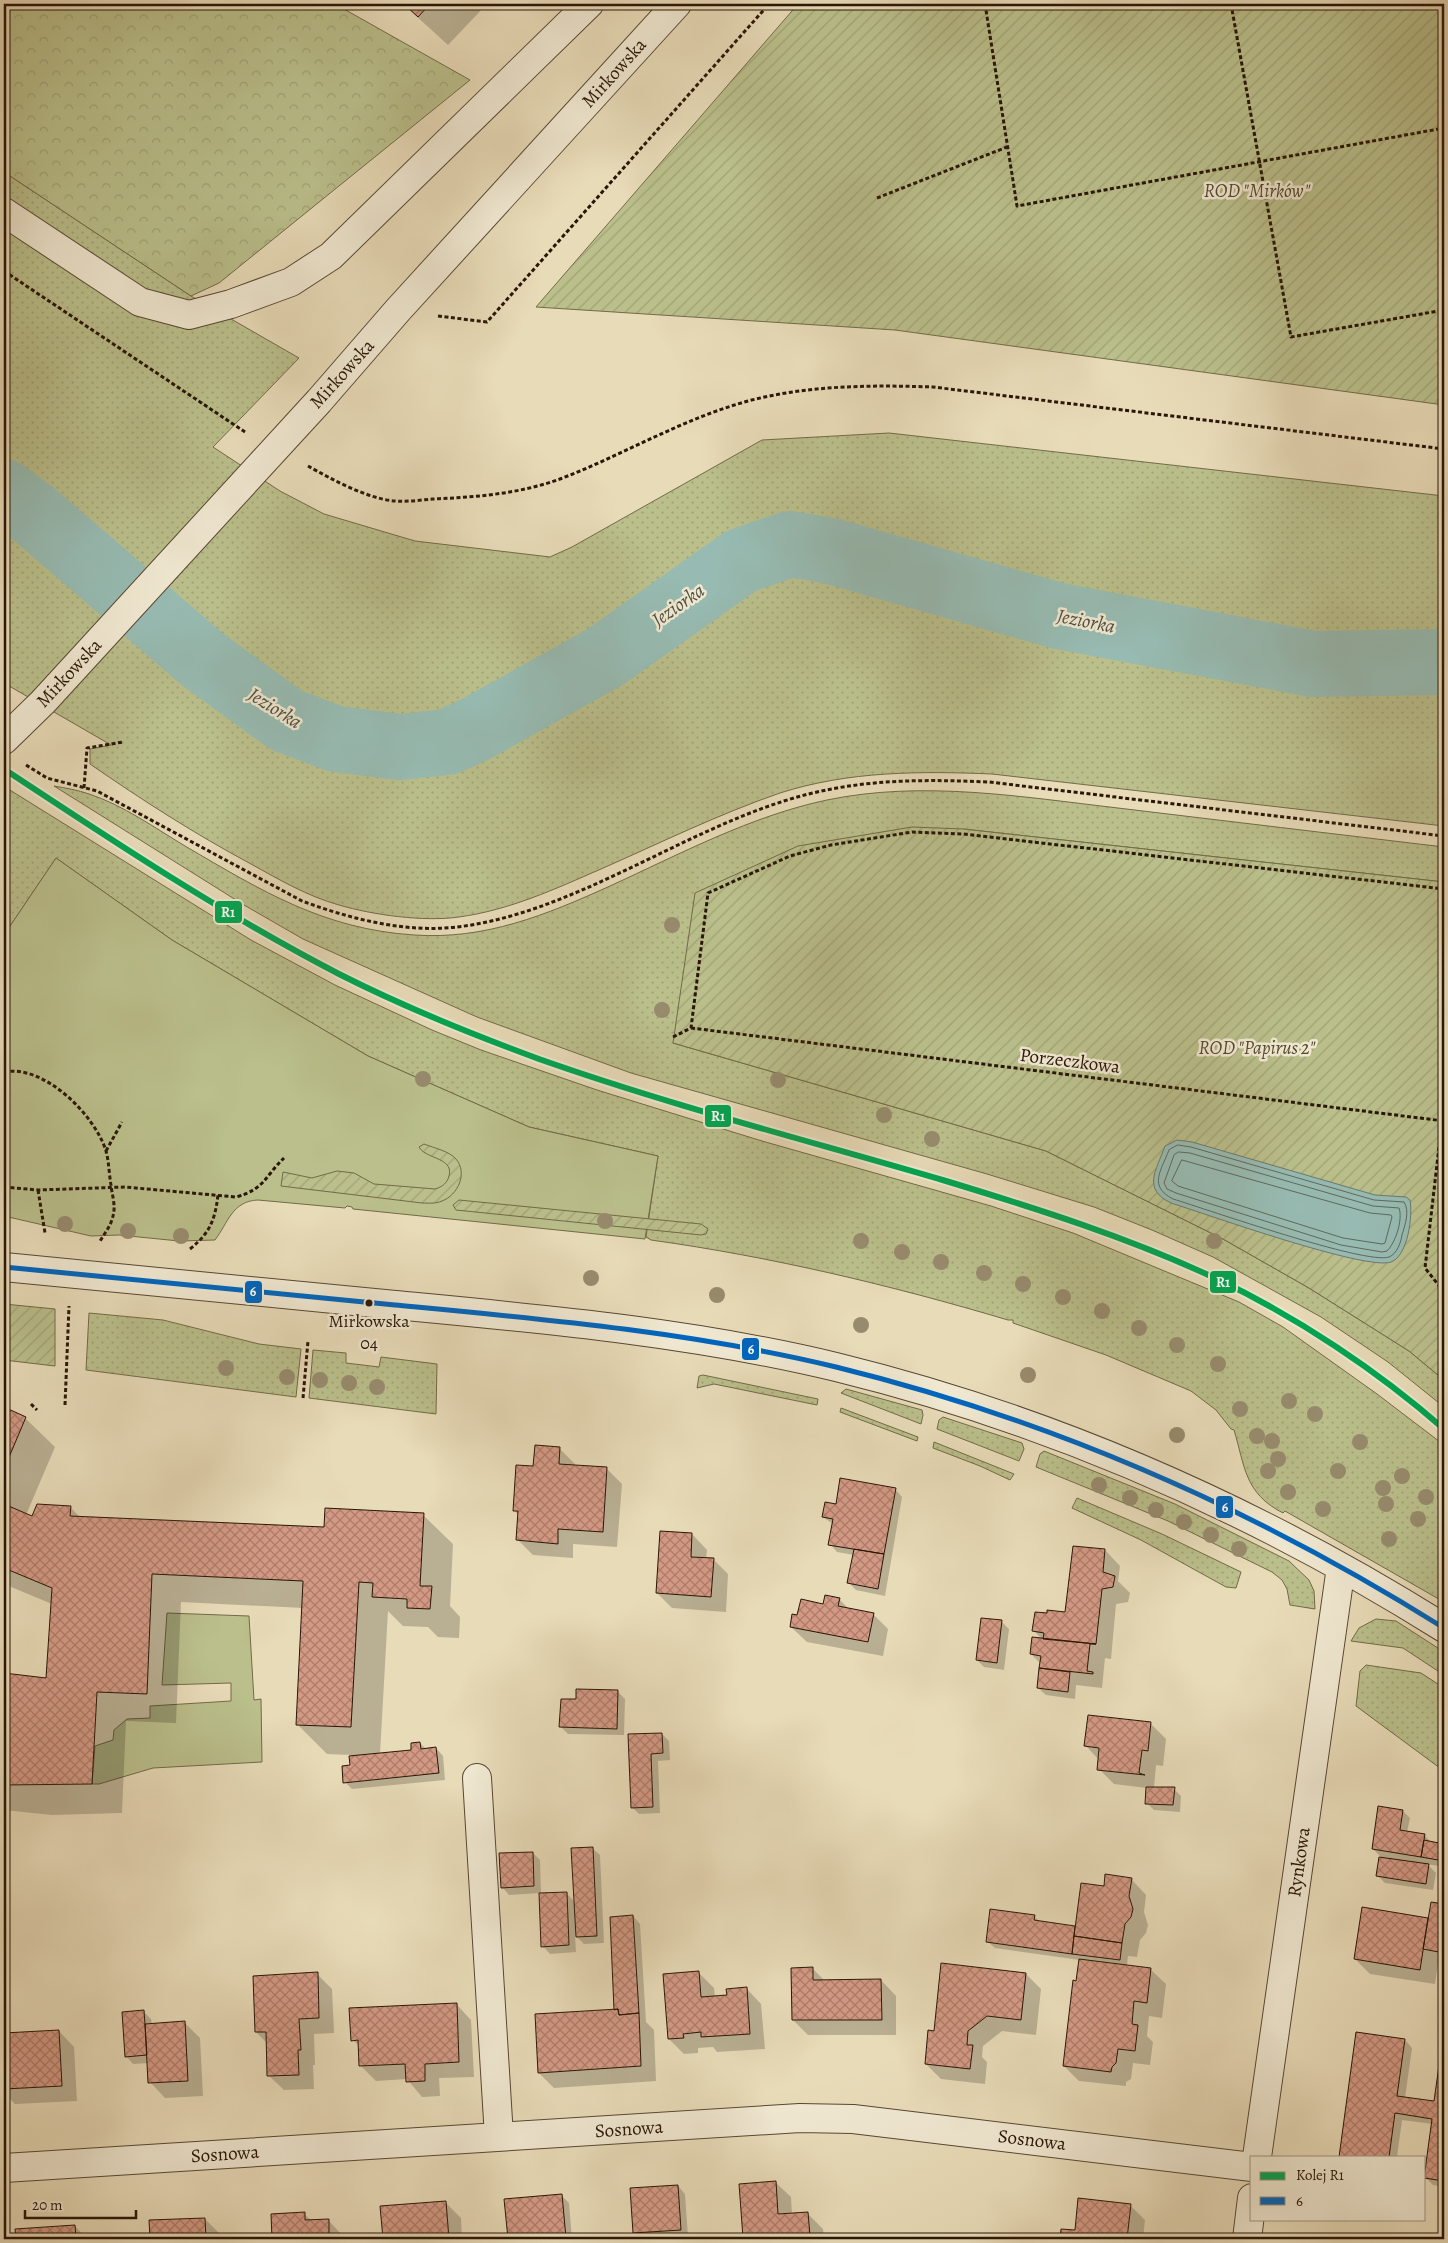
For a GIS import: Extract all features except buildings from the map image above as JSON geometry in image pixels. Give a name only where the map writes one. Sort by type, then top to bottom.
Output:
[{"type":"street","points":[[4,212],[140,302],[189,315],[231,304],[291,282],[331,256],[589,4]]},
{"type":"street","name":"Mirkowska","points":[[4,740],[42,702],[319,400],[398,310],[677,4]]},
{"type":"street","points":[[4,1267],[620,1328],[758,1350],[836,1367],[954,1400],[1039,1428],[1125,1461],[1214,1501],[1341,1567],[1444,1628]]},
{"type":"street","name":"Rynkowa","points":[[1257,2156],[1341,1567]]},
{"type":"street","points":[[478,1778],[499,2137]]},
{"type":"street","name":"Sosnowa","points":[[4,2168],[800,2118],[828,2118],[912,2126],[1250,2167]]},
{"type":"street","points":[[1247,2239],[1250,2214]]},
{"type":"path","points":[[398,310],[487,322],[769,4]]},
{"type":"path","points":[[984,4],[1017,206],[1444,128]]},
{"type":"path","points":[[1231,4],[1291,338],[1444,310]]},
{"type":"path","points":[[877,198],[1007,147]]},
{"type":"path","points":[[4,271],[246,432]]},
{"type":"path","points":[[308,466],[328,478],[369,494],[394,501],[490,496],[559,480],[680,425],[748,401],[807,391],[868,385],[933,387],[1444,449]]},
{"type":"path","points":[[84,788],[87,748],[124,742]]},
{"type":"path","points":[[24,763],[47,778],[97,791],[302,901],[335,913],[376,922],[418,927],[457,927],[530,910],[568,895],[723,825],[783,801],[860,783],[948,780],[989,782],[1444,836]]},
{"type":"path","points":[[673,1037],[691,1028],[708,893],[790,856],[831,845],[912,832],[963,834],[1444,889]]},
{"type":"path","name":"Porzeczkowa","points":[[691,1028],[1443,1121]]},
{"type":"path","points":[[4,1072],[21,1071],[38,1077],[72,1100],[95,1130],[106,1151],[114,1204],[114,1215],[98,1244]]},
{"type":"path","points":[[1443,1121],[1425,1268],[1444,1292]]},
{"type":"path","points":[[106,1151],[122,1122]]},
{"type":"path","points":[[4,1187],[38,1190],[111,1187],[236,1197],[251,1193],[265,1181],[275,1166],[284,1158]]},
{"type":"path","points":[[38,1190],[45,1233]]},
{"type":"path","points":[[190,1248],[204,1238],[213,1221],[218,1196]]},
{"type":"path","points":[[65,1405],[69,1303]]},
{"type":"path","points":[[303,1398],[308,1341]]},
{"type":"path","points":[[31,1404],[37,1410]]},
{"type":"green space","points":[[4,4],[335,4],[470,80],[219,283],[191,296],[4,172]]},
{"type":"green space","name":"ROD \"Mirków\"","points":[[798,4],[1444,4],[1444,405],[895,330],[536,307]]},
{"type":"green space","points":[[4,172],[191,296],[299,358],[213,447],[280,491],[324,514],[415,541],[550,557],[572,547],[762,440],[889,433],[1444,496],[1444,826],[992,774],[885,774],[832,780],[780,793],[712,819],[549,891],[514,904],[478,914],[430,919],[383,915],[352,909],[305,892],[272,876],[189,829],[90,764],[90,749],[111,745],[4,683]]},
{"type":"green space","points":[[54,786],[72,789],[114,804],[240,878],[294,905],[351,925],[414,935],[466,934],[539,916],[586,897],[743,826],[799,807],[863,794],[899,791],[936,791],[1009,795],[1444,847],[1444,882],[963,829],[673,1043],[1046,1151],[1223,1239],[1309,1288],[1409,1351],[1444,1380],[1444,1407],[1388,1362],[1321,1317],[1213,1257],[1094,1207],[987,1174],[631,1073],[477,1017],[303,939],[244,905]]},
{"type":"green space","points":[[5,787],[251,940],[335,985],[432,1030],[481,1050],[597,1090],[762,1141],[991,1206],[1073,1233],[1239,1302],[1283,1327],[1377,1394],[1444,1445],[1444,1602],[1285,1511],[1283,1513],[1260,1497],[1248,1478],[1234,1430],[1231,1429],[1216,1410],[1191,1391],[1106,1355],[1013,1323],[1013,1320],[831,1273],[742,1255],[651,1240],[646,1237],[658,1156],[529,1127],[368,1056],[172,940],[56,858],[4,935]]},
{"type":"green space","name":"ROD \"Papirus 2\"","points":[[912,827],[963,829],[1444,882],[1444,1380],[1409,1351],[1309,1288],[1223,1239],[1046,1151],[673,1043],[695,893],[798,846]]},
{"type":"green space","points":[[56,858],[172,940],[368,1056],[529,1127],[658,1156],[645,1239],[353,1209],[347,1206],[345,1208],[258,1200],[249,1201],[236,1209],[215,1240],[179,1241],[119,1235],[91,1236],[4,1216],[4,935]]},
{"type":"green space","points":[[424,1144],[453,1156],[460,1165],[461,1177],[457,1189],[448,1198],[439,1202],[422,1203],[281,1186],[283,1172],[312,1178],[337,1171],[354,1173],[374,1184],[435,1189],[446,1183],[450,1172],[445,1163],[419,1147]]},
{"type":"green space","points":[[459,1200],[701,1224],[708,1229],[706,1234],[701,1235],[456,1210],[453,1205]]},
{"type":"green space","points":[[4,1304],[55,1309],[55,1366],[4,1360]]},
{"type":"green space","points":[[89,1313],[163,1320],[259,1344],[301,1349],[296,1397],[86,1370]]},
{"type":"green space","points":[[313,1350],[346,1353],[346,1363],[379,1367],[381,1357],[437,1364],[436,1414],[309,1398]]},
{"type":"green space","points":[[703,1375],[818,1399],[817,1405],[714,1384],[697,1388],[699,1376]]},
{"type":"green space","points":[[846,1389],[922,1410],[921,1424],[841,1393]]},
{"type":"green space","points":[[841,1408],[918,1437],[917,1441],[840,1412]]},
{"type":"green space","points":[[943,1417],[1022,1443],[1024,1449],[1019,1461],[937,1429],[939,1420]]},
{"type":"green space","points":[[934,1442],[1014,1474],[1010,1480],[933,1448]]},
{"type":"green space","points":[[1044,1451],[1175,1504],[1289,1561],[1309,1580],[1314,1591],[1315,1609],[1290,1605],[1287,1589],[1282,1580],[1272,1572],[1168,1521],[1036,1467],[1040,1454]]},
{"type":"green space","points":[[1077,1498],[1162,1534],[1241,1572],[1236,1588],[1226,1587],[1141,1540],[1072,1508]]},
{"type":"green space","points":[[167,1613],[249,1616],[254,1700],[261,1699],[262,1762],[153,1768],[99,1784],[92,1784],[95,1746],[113,1740],[114,1730],[127,1719],[150,1718],[150,1706],[231,1701],[231,1683],[162,1685]]},
{"type":"green space","points":[[1376,1619],[1396,1621],[1444,1652],[1444,1675],[1403,1648],[1351,1641],[1359,1628]]},
{"type":"green space","points":[[1366,1665],[1421,1673],[1444,1688],[1444,1771],[1356,1706],[1360,1671]]},
{"type":"water","points":[[1177,1140],[1192,1142],[1375,1195],[1406,1197],[1410,1200],[1411,1215],[1408,1234],[1402,1252],[1391,1262],[1376,1263],[1351,1258],[1285,1240],[1171,1203],[1162,1198],[1157,1192],[1154,1179],[1155,1171],[1165,1146]]},
{"type":"waterway","name":"Jeziorka","points":[[4,492],[35,515],[202,659],[286,720],[336,739],[400,747],[447,742],[474,730],[605,657],[741,561],[790,544],[831,551],[1059,616],[1313,664],[1444,662]]},
{"type":"rail line","name":"R1","points":[[4,769],[127,850],[211,902],[296,951],[388,998],[488,1040],[589,1076],[690,1108],[980,1192],[1083,1225],[1151,1250],[1217,1279],[1307,1328],[1392,1386],[1444,1429]]},
{"type":"transit line","name":"6","points":[[4,1267],[617,1328],[727,1345],[836,1367],[996,1414],[1074,1442],[1150,1473],[1300,1545],[1373,1585],[1444,1628]]},
{"type":"place","name":"Mirkowska 04","points":[[369,1303]]}]
